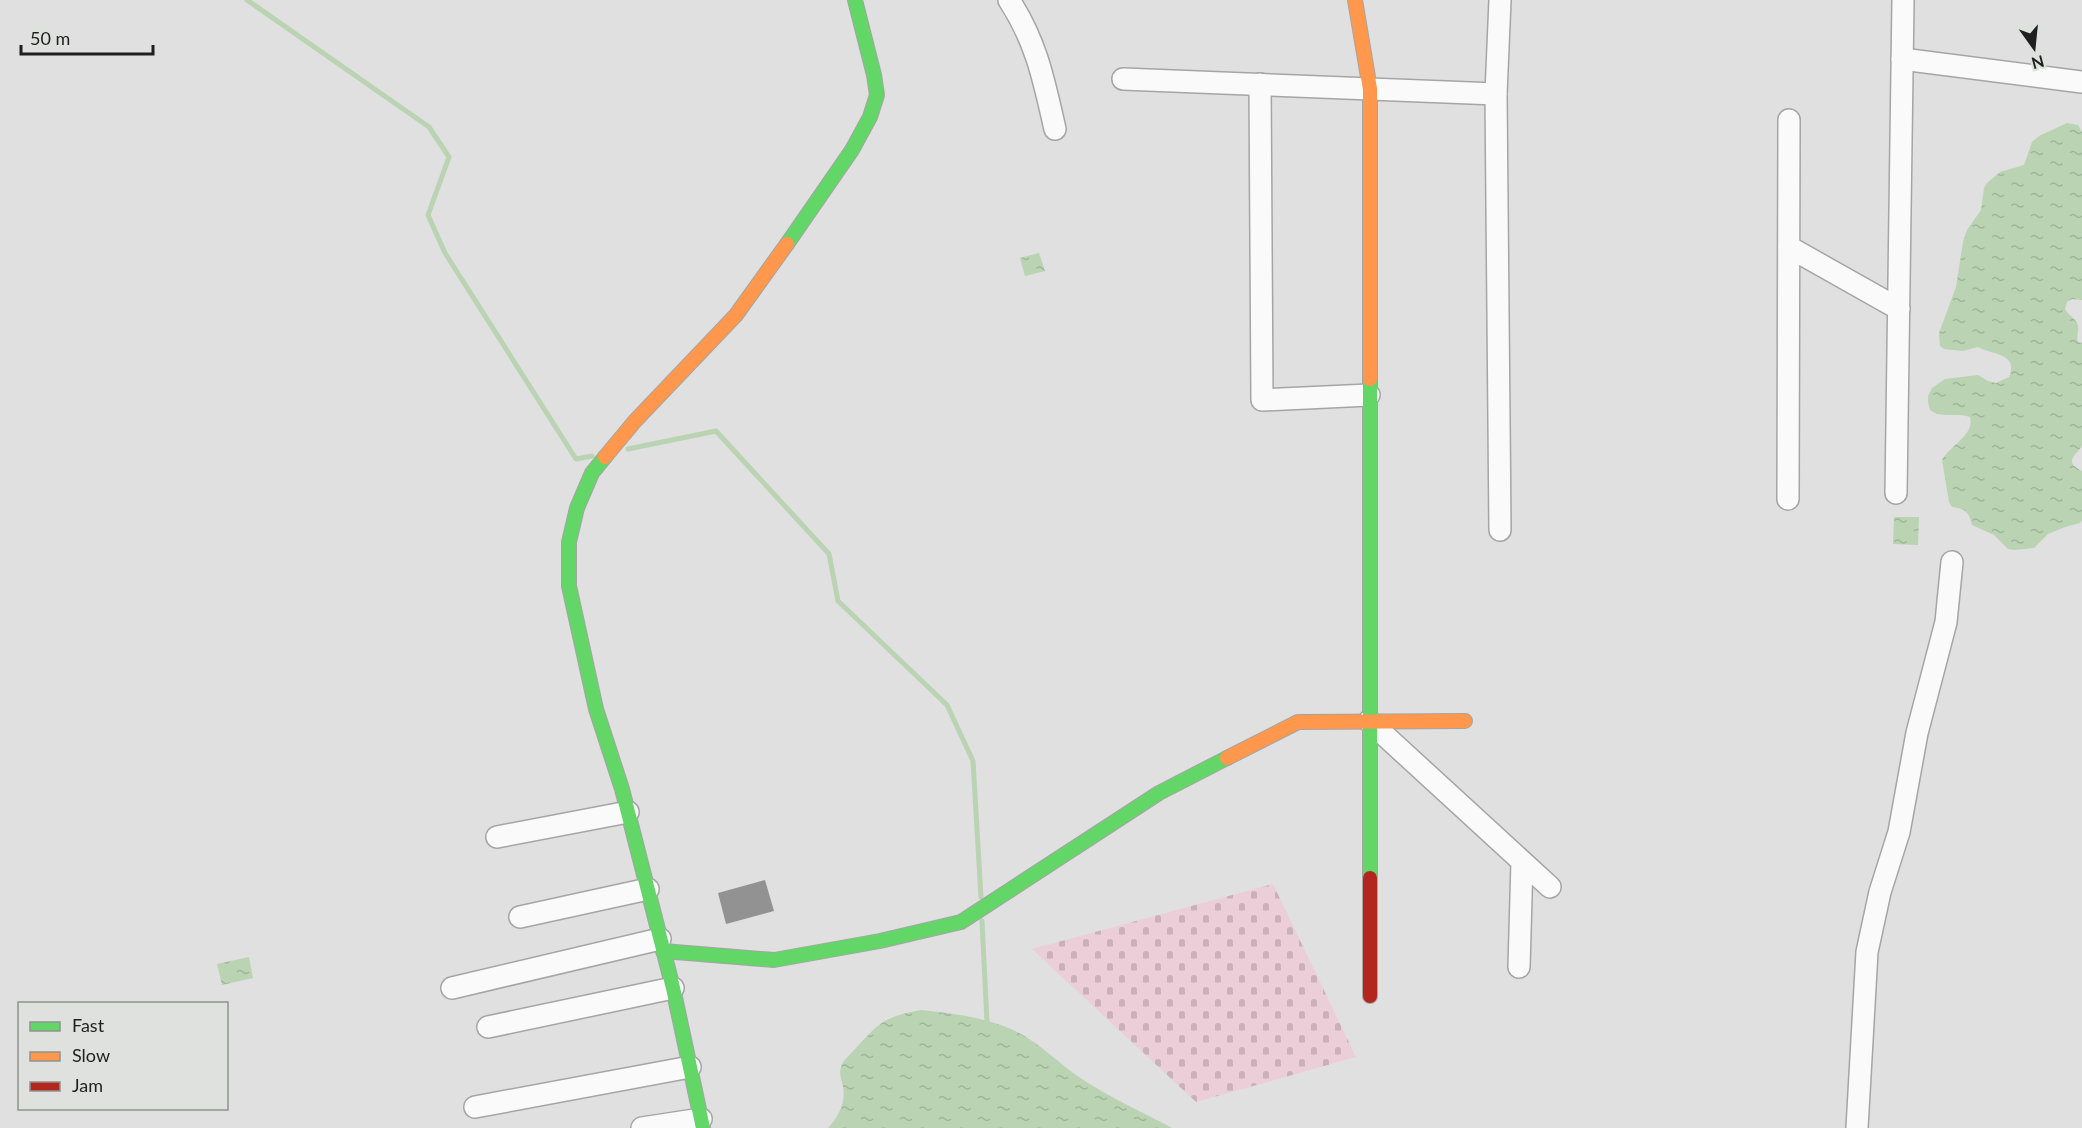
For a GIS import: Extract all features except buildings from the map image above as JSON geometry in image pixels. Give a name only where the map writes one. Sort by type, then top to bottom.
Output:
[{"type":"street","points":[[642,1128],[702,1123],[673,988],[648,890],[628,812],[596,709],[569,586],[569,542],[577,508],[592,473],[635,421],[736,315],[774,265],[852,150],[870,117],[877,95],[855,0]]},
{"type":"street","points":[[1010,0],[1039,58],[1055,129]]},
{"type":"street","points":[[1355,0],[1370,89],[1370,996]]},
{"type":"street","points":[[1500,0],[1496,94],[1500,530]]},
{"type":"street","points":[[1896,493],[1903,0]]},
{"type":"street","points":[[1902,59],[2082,82]]},
{"type":"street","points":[[1123,79],[1496,94]]},
{"type":"street","points":[[1260,84],[1262,400],[1370,395]]},
{"type":"street","points":[[1788,499],[1789,120]]},
{"type":"street","points":[[1789,247],[1899,309]]},
{"type":"street","points":[[1857,1128],[1867,952],[1880,892],[1899,832],[1917,733],[1946,622],[1952,562]]},
{"type":"street","points":[[1369,721],[1550,887]]},
{"type":"street","points":[[452,988],[662,945],[774,960],[880,941],[961,922],[1159,793],[1298,722],[1465,721]]},
{"type":"street","points":[[497,837],[628,812]]},
{"type":"street","points":[[1519,967],[1522,862]]},
{"type":"street","points":[[520,918],[648,890]]},
{"type":"street","points":[[488,1027],[673,988]]},
{"type":"street","points":[[475,1107],[690,1067]]},
{"type":"green space","points":[[1273,884],[1356,1057],[1196,1102],[1032,949]]},
{"type":"water","points":[[2067,123],[2078,125],[2082,132],[2082,300],[2072,299],[2067,302],[2065,309],[2077,324],[2077,340],[2082,343],[2082,445],[2072,461],[2082,471],[2082,520],[2080,523],[2048,534],[2034,548],[2014,550],[2008,549],[1994,535],[1972,525],[1966,512],[1952,507],[1949,502],[1942,460],[1969,429],[1970,417],[1934,413],[1930,410],[1928,396],[1932,388],[1945,379],[1978,375],[1996,383],[2009,377],[2011,369],[2007,359],[1978,347],[1963,351],[1944,349],[1940,346],[1939,333],[1956,287],[1963,242],[1967,230],[1981,210],[1984,188],[1987,183],[2000,172],[2024,165],[2032,142],[2039,136]]},
{"type":"water","points":[[1039,253],[1045,271],[1025,276],[1020,258]]},
{"type":"water","points":[[1894,517],[1919,517],[1918,545],[1893,544]]},
{"type":"water","points":[[249,957],[253,978],[222,985],[217,964]]},
{"type":"water","points":[[921,1010],[955,1014],[1011,1029],[1029,1039],[1090,1084],[1172,1128],[828,1128],[838,1114],[842,1103],[844,1092],[840,1072],[845,1060],[871,1032],[890,1018]]},
{"type":"waterway","points":[[247,0],[429,127],[449,157],[428,215],[445,253],[576,459],[592,456]]},
{"type":"waterway","points":[[628,449],[716,431],[829,554],[838,601],[947,705],[973,761],[981,897]]},
{"type":"waterway","points":[[982,921],[987,1022]]},
{"type":"traffic: fast","points":[[787,244],[852,150],[870,117],[877,95],[855,0]]},
{"type":"traffic: fast","points":[[1370,379],[1370,878]]},
{"type":"traffic: fast","points":[[605,457],[592,473],[577,508],[569,542],[569,586],[596,709],[622,789],[673,988],[703,1128]]},
{"type":"traffic: fast","points":[[663,951],[774,960],[880,941],[961,922],[1159,793],[1227,758]]},
{"type":"traffic: slow","points":[[1355,0],[1370,89],[1370,379]]},
{"type":"traffic: slow","points":[[605,457],[635,421],[736,315],[787,244]]},
{"type":"traffic: slow","points":[[1227,758],[1298,722],[1465,721]]},
{"type":"traffic: jam","points":[[1370,878],[1370,996]]}]
